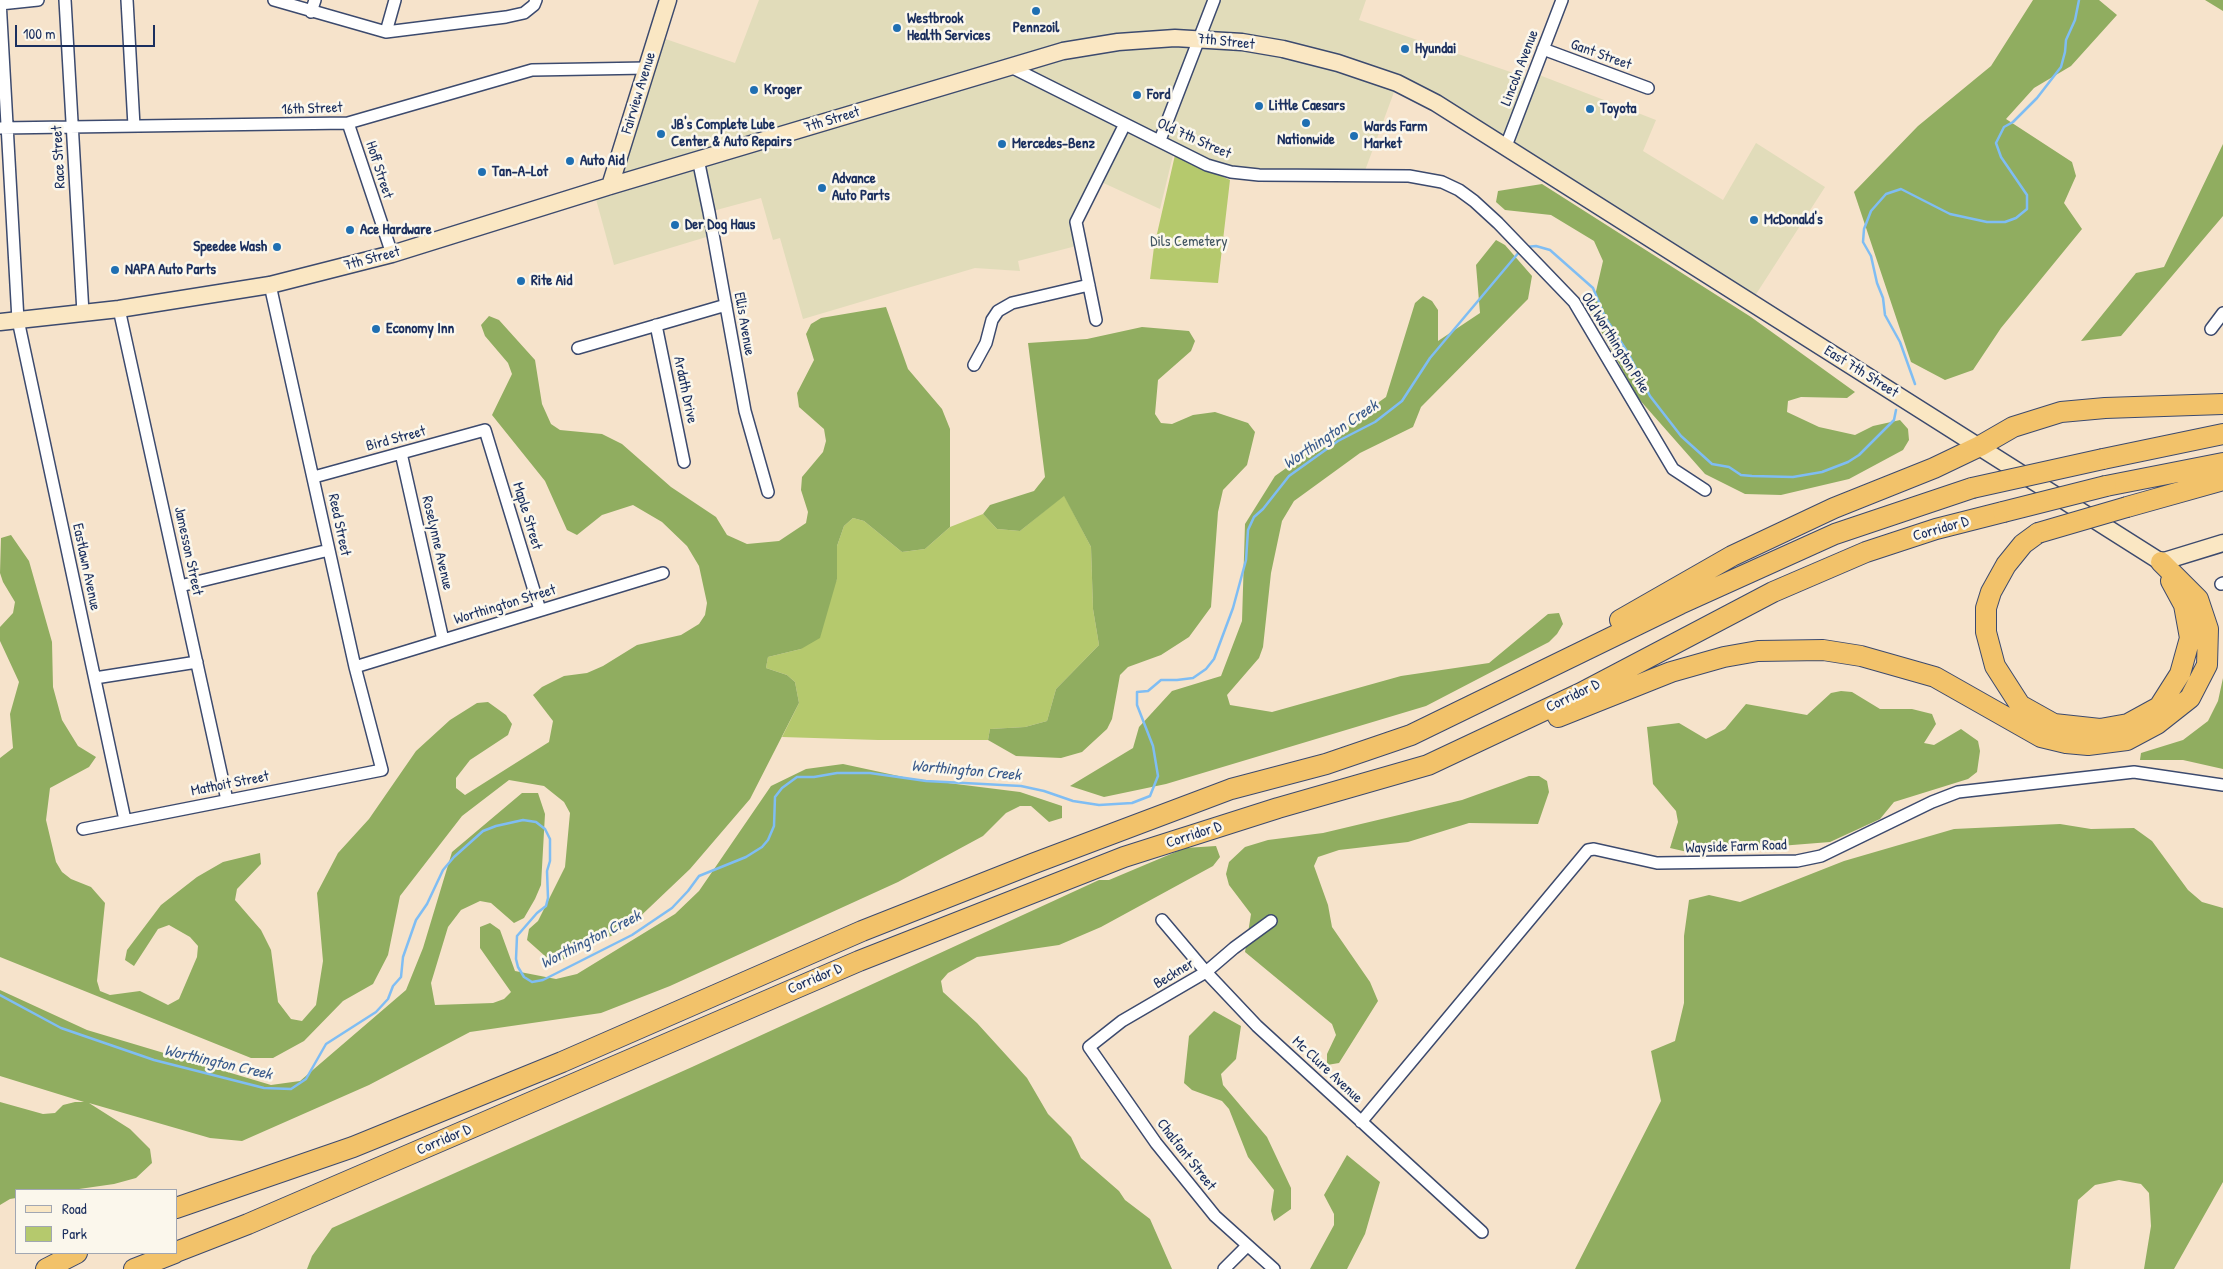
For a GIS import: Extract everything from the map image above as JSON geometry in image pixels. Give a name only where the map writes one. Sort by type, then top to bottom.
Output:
[{"type":"highway","points":[[1527,678],[1626,616],[1732,556],[1834,508],[1934,468],[2014,427],[2061,412],[2105,408],[2223,404]]},
{"type":"highway","name":"Corridor D","points":[[178,1207],[353,1147],[562,1062],[862,931],[1032,864],[1231,789],[1326,764],[1410,735],[1680,604],[1835,534],[1972,488],[2223,434]]},
{"type":"highway","name":"Corridor D","points":[[178,1251],[266,1216],[858,961],[1124,856],[1278,808],[1428,765],[1581,693],[1773,592],[1866,552],[1936,529],[2106,486],[2223,464]]},
{"type":"highway","points":[[2161,562],[2184,605],[2190,638],[2180,674],[2159,707],[2128,724],[2100,729],[2054,724],[2020,705],[1996,666],[1986,632],[1986,608],[1990,592],[2006,565],[2023,544],[2038,533],[2223,480]]},
{"type":"highway","points":[[1428,765],[1616,696],[1671,672],[1758,651],[1823,650],[1862,656],[1935,677],[2040,737],[2066,743],[2088,745],[2127,740],[2158,724],[2190,698],[2207,665],[2208,629],[2198,599],[2161,562]]},
{"type":"highway","points":[[46,1269],[75,1254]]},
{"type":"highway","name":"Corridor D","points":[[134,1269],[171,1254]]},
{"type":"main road","name":"Fairview Avenue","points":[[610,186],[668,0]]},
{"type":"main road","name":"7th Street","points":[[0,322],[119,309],[270,285],[392,254],[610,186],[1010,66],[1063,51],[1090,46],[1149,40],[1200,38],[1242,42],[1283,49],[1338,63],[1397,84],[1436,102],[1506,146]]},
{"type":"main road","name":"East 7th Street","points":[[1506,146],[2161,562]]},
{"type":"main road","points":[[2161,562],[2223,542]]},
{"type":"street","name":"Eastlawn Avenue","points":[[0,0],[6,193],[18,320],[125,820]]},
{"type":"street","points":[[0,4],[38,0]]},
{"type":"street","name":"Race Street","points":[[65,0],[83,313]]},
{"type":"street","points":[[127,0],[134,126]]},
{"type":"street","points":[[274,0],[386,32],[465,24],[524,13],[535,2]]},
{"type":"street","points":[[311,12],[315,0]]},
{"type":"street","points":[[386,32],[395,0]]},
{"type":"street","points":[[1160,140],[1214,0]]},
{"type":"street","name":"Lincoln Avenue","points":[[1506,146],[1562,0]]},
{"type":"street","name":"Gant Street","points":[[1543,50],[1648,88]]},
{"type":"street","name":"Old 7th Street","points":[[1010,66],[1207,165],[1231,172],[1259,175],[1409,176],[1442,182]]},
{"type":"street","name":"16th Street","points":[[3,128],[348,123],[532,70],[647,68]]},
{"type":"street","name":"Hoff Street","points":[[348,123],[392,254]]},
{"type":"street","points":[[1096,320],[1076,222],[1125,124]]},
{"type":"street","name":"Ellis Avenue","points":[[698,160],[744,411],[768,492]]},
{"type":"street","name":"Old Worthington Pike","points":[[1442,182],[1474,201],[1537,262],[1574,302],[1673,469],[1705,490]]},
{"type":"street","name":"Reed Street","points":[[270,285],[355,667],[382,770]]},
{"type":"street","points":[[974,365],[986,343],[992,320],[998,311],[1012,303],[1089,285]]},
{"type":"street","points":[[578,348],[726,305]]},
{"type":"street","name":"Jamesson Street","points":[[119,309],[227,800]]},
{"type":"street","points":[[2211,329],[2223,313]]},
{"type":"street","name":"Ardath Drive","points":[[656,324],[684,462]]},
{"type":"street","name":"Bird Street","points":[[314,476],[485,430]]},
{"type":"street","name":"Maple Street","points":[[485,430],[540,610]]},
{"type":"street","name":"Roselynne Avenue","points":[[402,453],[443,640]]},
{"type":"street","points":[[180,586],[329,550]]},
{"type":"street","name":"Worthington Street","points":[[355,667],[663,573]]},
{"type":"street","points":[[95,678],[197,662]]},
{"type":"street","name":"Mathoit Street","points":[[83,829],[382,770]]},
{"type":"street","name":"Wayside Farm Road","points":[[1361,1122],[1588,850],[1594,849],[1657,863],[1797,861],[1820,856],[1932,802],[1958,792],[2134,772],[2223,785]]},
{"type":"street","name":"Mc Clure Avenue","points":[[1162,920],[1206,972],[1257,1026],[1482,1232]]},
{"type":"street","name":"Beckner","points":[[1089,1047],[1122,1020],[1206,972],[1234,948],[1271,921]]},
{"type":"street","name":"Chalfant Street","points":[[1089,1047],[1156,1143],[1215,1216],[1274,1269]]},
{"type":"street","points":[[1224,1269],[1247,1246]]},
{"type":"shaded area","points":[[759,0],[1366,0],[1359,20],[1531,79],[1534,73],[1656,120],[1643,151],[1723,200],[1756,143],[1825,187],[1751,302],[1397,84],[1363,176],[1231,172],[1175,147],[1160,209],[1097,180],[1076,222],[1080,245],[1018,261],[1020,271],[975,268],[803,319],[780,238],[773,240],[761,198],[709,212],[713,235],[614,265],[594,192],[610,186],[657,36],[735,63]]},
{"type":"green space","points":[[2033,0],[2099,0],[2117,15],[2071,66],[2034,88],[2006,119],[2072,162],[2076,176],[2064,203],[2082,229],[2001,328],[1973,370],[1945,380],[1911,362],[1854,192],[1918,126],[1991,66]]},
{"type":"green space","points":[[2205,0],[2223,0],[2223,11]]},
{"type":"green space","points":[[2223,144],[2223,216],[2121,336],[2081,341],[2136,273],[2164,267]]},
{"type":"green space","name":"Dils Cemetery","points":[[1175,155],[1230,180],[1218,283],[1150,279],[1154,247]]},
{"type":"green space","points":[[1542,184],[1751,317],[1855,392],[1847,398],[1801,397],[1788,401],[1787,412],[1819,427],[1855,435],[1873,426],[1900,420],[1908,429],[1909,440],[1903,450],[1849,479],[1781,495],[1745,494],[1705,474],[1638,398],[1591,313],[1603,261],[1594,241],[1551,215],[1505,210],[1496,202],[1498,191]]},
{"type":"green space","points":[[1496,240],[1505,245],[1532,276],[1528,299],[1421,407],[1413,427],[1360,453],[1294,501],[1282,521],[1271,573],[1263,647],[1259,658],[1227,695],[1230,705],[1272,712],[1401,676],[1489,663],[1548,614],[1559,613],[1563,624],[1557,634],[1549,642],[1426,706],[1166,784],[1104,797],[1070,786],[1133,748],[1139,727],[1172,691],[1221,676],[1242,621],[1245,524],[1275,476],[1386,397],[1415,303],[1423,296],[1432,301],[1438,310],[1438,341],[1480,313],[1476,265]]},
{"type":"green space","points":[[886,307],[908,369],[942,409],[950,429],[950,527],[925,549],[902,552],[864,521],[853,518],[844,526],[837,546],[837,579],[820,638],[801,649],[768,657],[766,668],[787,675],[795,682],[799,703],[750,799],[690,869],[629,927],[554,964],[527,940],[529,929],[538,921],[565,867],[570,813],[564,802],[544,786],[509,780],[462,816],[400,896],[388,955],[373,984],[343,1001],[304,1041],[273,1058],[251,1058],[0,957],[0,758],[13,748],[10,714],[19,682],[0,641],[0,627],[13,613],[15,602],[0,573],[1,538],[11,535],[29,561],[52,642],[53,687],[62,720],[78,746],[96,757],[89,767],[50,788],[46,820],[56,862],[62,872],[71,879],[91,887],[105,903],[97,981],[100,991],[110,995],[140,991],[168,1005],[179,999],[197,957],[198,946],[190,937],[169,925],[158,929],[134,966],[125,960],[127,950],[161,905],[197,877],[223,862],[260,853],[261,864],[237,889],[235,900],[261,930],[271,950],[278,1002],[291,1019],[302,1021],[316,1005],[323,961],[317,893],[338,853],[369,819],[416,751],[450,720],[477,703],[488,702],[506,715],[512,724],[508,735],[470,760],[456,778],[456,788],[465,795],[549,742],[553,721],[533,695],[542,687],[564,676],[587,673],[603,666],[637,645],[681,635],[699,624],[705,615],[707,603],[699,566],[687,546],[662,522],[633,505],[602,515],[577,535],[567,530],[545,481],[492,415],[512,374],[508,363],[485,336],[481,325],[489,316],[499,320],[535,360],[542,404],[551,424],[560,430],[602,434],[622,444],[671,487],[716,517],[727,535],[747,544],[779,541],[806,523],[808,512],[801,490],[802,477],[823,452],[826,441],[824,429],[799,407],[797,393],[814,360],[806,334],[811,324],[821,318]]},
{"type":"green space","points":[[1142,327],[1189,331],[1195,341],[1191,351],[1158,380],[1155,414],[1161,423],[1172,424],[1193,415],[1215,412],[1248,423],[1255,432],[1247,465],[1223,490],[1218,512],[1211,607],[1189,637],[1161,655],[1128,667],[1120,675],[1112,719],[1107,729],[1082,752],[1061,758],[1016,756],[988,740],[990,729],[1025,727],[1047,721],[1056,689],[1099,645],[1093,609],[1091,547],[1064,496],[1020,531],[997,529],[983,514],[990,505],[1034,491],[1045,477],[1028,343],[1087,339]]},
{"type":"green space","points":[[1064,495],[1091,547],[1093,609],[1099,645],[1056,689],[1047,721],[1025,727],[990,729],[988,740],[878,740],[782,737],[799,703],[795,682],[787,675],[766,668],[768,657],[801,649],[837,579],[837,546],[844,526],[853,518],[864,521],[902,552],[925,549],[950,527],[983,514],[997,529],[1020,531]]},
{"type":"green space","points":[[2223,678],[2223,769],[2183,760],[2140,760],[2141,753],[2183,740],[2208,721],[2218,701]]},
{"type":"green space","points":[[1841,691],[1852,692],[1880,709],[1912,709],[1932,714],[1936,724],[1924,743],[1934,745],[1961,729],[1978,741],[1980,751],[1977,772],[1968,779],[1894,802],[1880,819],[1830,842],[1692,853],[1670,848],[1678,822],[1676,811],[1653,784],[1647,727],[1679,723],[1706,739],[1725,729],[1746,704],[1807,715],[1831,693]]},
{"type":"green space","points":[[843,764],[908,778],[1020,792],[1062,806],[1062,818],[1049,822],[1031,806],[1020,806],[1006,813],[983,836],[898,882],[670,986],[601,1013],[470,1032],[369,1085],[242,1141],[210,1138],[89,1103],[130,1129],[150,1149],[152,1163],[136,1178],[114,1184],[79,1189],[15,1189],[15,1198],[0,1205],[0,1102],[43,1114],[55,1113],[63,1105],[84,1102],[0,1076],[0,990],[87,1030],[271,1085],[300,1081],[406,990],[423,948],[452,852],[522,793],[538,793],[545,814],[541,885],[524,918],[514,923],[491,903],[480,901],[461,910],[448,927],[431,983],[435,1005],[493,1003],[504,999],[511,992],[480,948],[480,927],[490,923],[500,930],[515,971],[556,979],[577,974],[675,914],[699,891],[771,786],[806,769]]},
{"type":"green space","points":[[1529,776],[1539,776],[1547,781],[1549,792],[1538,824],[1469,823],[1408,842],[1339,850],[1318,857],[1314,866],[1328,905],[1332,927],[1370,982],[1378,1001],[1339,1063],[1327,1065],[1327,1054],[1336,1035],[1332,1024],[1245,952],[1251,914],[1229,885],[1226,874],[1229,862],[1245,847],[1268,840],[1323,833],[1462,800]]},
{"type":"green space","points":[[2060,824],[2091,829],[2134,828],[2152,841],[2188,890],[2202,902],[2223,908],[2223,1182],[2174,1269],[2144,1269],[2151,1226],[2149,1193],[2141,1184],[2119,1180],[2095,1185],[2078,1200],[2070,1269],[1575,1269],[1661,1101],[1651,1051],[1675,1041],[1684,1003],[1684,936],[1689,900],[1709,895],[1740,902],[1844,861],[1954,829]]},
{"type":"green space","points":[[1216,846],[1220,857],[1213,866],[1101,927],[1059,945],[977,957],[948,973],[941,981],[943,992],[977,1023],[1027,1078],[1048,1114],[1071,1137],[1081,1158],[1119,1191],[1125,1200],[1150,1219],[1172,1269],[307,1269],[312,1256],[332,1228],[692,1067],[1099,880],[1109,880],[1185,848]]},
{"type":"green space","points":[[1214,1011],[1241,1026],[1236,1059],[1221,1074],[1223,1085],[1267,1137],[1291,1188],[1291,1209],[1274,1221],[1271,1211],[1274,1190],[1248,1157],[1229,1109],[1222,1101],[1192,1090],[1184,1083],[1189,1036]]},
{"type":"green space","points":[[1347,1155],[1380,1182],[1365,1234],[1347,1269],[1310,1269],[1334,1225],[1334,1214],[1324,1195]]},
{"type":"waterway","name":"Worthington Creek","points":[[1915,384],[1900,342],[1885,315],[1883,298],[1877,283],[1871,256],[1863,242],[1864,229],[1871,211],[1886,194],[1901,189],[1950,214],[1987,222],[2005,222],[2016,218],[2027,209],[2027,195],[2001,157],[1996,143],[2004,127],[2013,122],[2037,98],[2061,67],[2066,40],[2075,20],[2079,0]]},
{"type":"waterway","name":"Worthington Creek","points":[[1526,247],[1536,246],[1550,250],[1593,288],[1605,317],[1628,353],[1650,396],[1681,436],[1712,464],[1729,467],[1741,475],[1752,476],[1793,477],[1822,472],[1848,462],[1859,455],[1894,420],[1896,410]]},
{"type":"waterway","name":"Worthington Creek","points":[[0,995],[61,1028],[154,1060],[264,1088],[291,1089],[306,1079],[326,1044],[376,1012],[388,999],[393,986],[401,977],[403,957],[416,920],[427,904],[443,870],[454,857],[483,831],[496,826],[523,820],[536,822],[545,829],[550,839],[550,861],[547,871],[548,898],[546,906],[537,913],[517,936],[516,959],[518,967],[524,977],[532,982],[543,980],[632,935],[672,908],[699,876],[746,857],[762,847],[768,840],[774,826],[775,797],[782,788],[797,777],[814,777],[837,773],[870,773],[926,781],[1021,786],[1044,791],[1073,801],[1099,805],[1132,803],[1150,796],[1158,776],[1153,746],[1137,705],[1137,692],[1148,691],[1161,680],[1193,678],[1206,669],[1214,659],[1233,608],[1246,560],[1248,530],[1254,517],[1263,509],[1289,476],[1338,441],[1375,422],[1402,401],[1430,358],[1520,251]]},
{"type":"place","name":"Pennzoil","points":[[1036,11]]},
{"type":"place","name":"Westbrook Health Services","points":[[897,28]]},
{"type":"place","name":"Hyundai","points":[[1405,49]]},
{"type":"place","name":"Kroger","points":[[754,90]]},
{"type":"place","name":"Ford","points":[[1137,95]]},
{"type":"place","name":"Little Caesars","points":[[1259,106]]},
{"type":"place","name":"Toyota","points":[[1590,109]]},
{"type":"place","name":"Nationwide","points":[[1306,123]]},
{"type":"place","name":"JB's Complete Lube Center & Auto Repairs","points":[[661,134]]},
{"type":"place","name":"Wards Farm Market","points":[[1354,136]]},
{"type":"place","name":"Mercedes-Benz","points":[[1002,144]]},
{"type":"place","name":"Auto Aid","points":[[570,161]]},
{"type":"place","name":"Tan-A-Lot","points":[[482,172]]},
{"type":"place","name":"Advance Auto Parts","points":[[822,188]]},
{"type":"place","name":"McDonald's","points":[[1754,220]]},
{"type":"place","name":"Der Dog Haus","points":[[675,225]]},
{"type":"place","name":"Ace Hardware","points":[[350,230]]},
{"type":"place","name":"Speedee Wash","points":[[277,247]]},
{"type":"place","name":"NAPA Auto Parts","points":[[115,270]]},
{"type":"place","name":"Rite Aid","points":[[521,281]]},
{"type":"place","name":"Economy Inn","points":[[376,329]]}]
